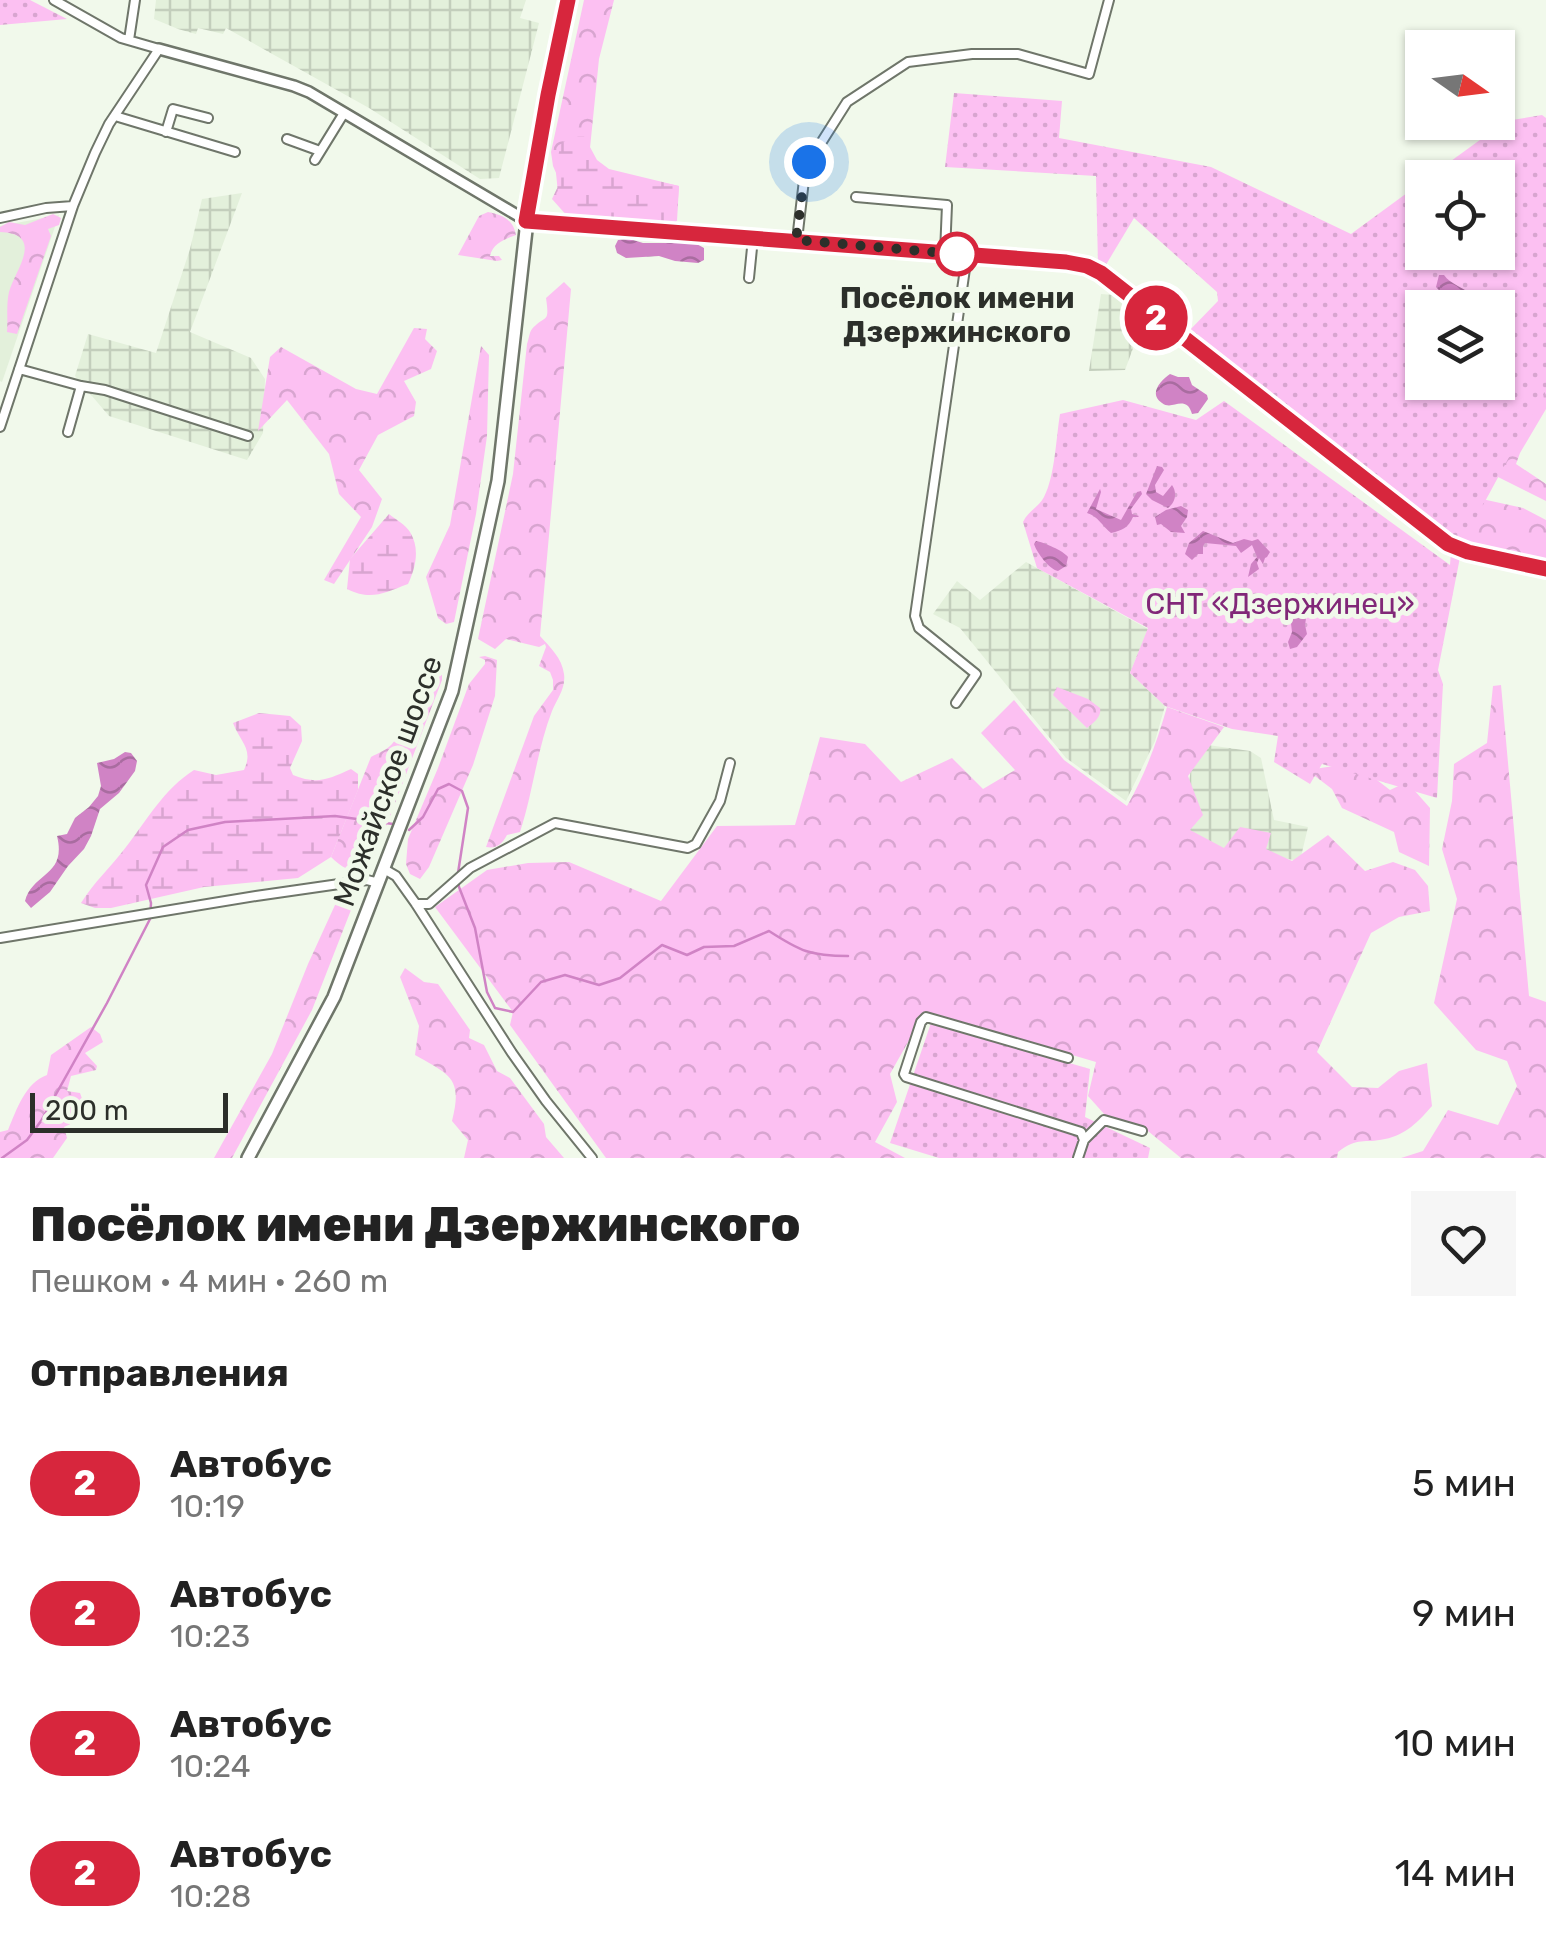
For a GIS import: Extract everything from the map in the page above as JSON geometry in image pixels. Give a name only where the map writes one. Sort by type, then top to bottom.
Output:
[{"type":"main road","name":"Можайское шоссе","points":[[248,1158],[334,997],[450,699],[501,458],[526,221],[568,0]]},
{"type":"street","points":[[54,0],[121,38],[294,86],[526,221],[1074,263],[1098,271],[1448,544],[1546,569]]},
{"type":"street","points":[[130,40],[134,0]]},
{"type":"street","points":[[796,240],[809,162],[848,102],[908,62],[972,54],[1018,54],[1088,74],[1109,0]]},
{"type":"street","points":[[1,422],[73,206],[98,147],[159,49]]},
{"type":"street","points":[[166,132],[173,109],[208,118]]},
{"type":"street","points":[[315,160],[344,113]]},
{"type":"street","points":[[115,116],[236,152]]},
{"type":"street","points":[[287,139],[320,150]]},
{"type":"street","points":[[856,197],[948,205],[945,253]]},
{"type":"street","points":[[0,218],[73,206]]},
{"type":"street","points":[[749,278],[753,238]]},
{"type":"street","points":[[956,702],[976,674],[919,628],[915,616],[967,255]]},
{"type":"street","points":[[19,369],[105,390],[248,436]]},
{"type":"street","points":[[68,432],[82,386]]},
{"type":"street","points":[[416,904],[429,904],[470,868],[555,823],[688,848],[696,844],[720,801],[730,763]]},
{"type":"street","points":[[384,870],[396,876],[512,1054],[592,1158]]},
{"type":"street","points":[[0,938],[256,896],[367,880],[379,882]]},
{"type":"street","points":[[1068,1058],[926,1017],[904,1074],[1077,1130],[1084,1140]]},
{"type":"street","points":[[1078,1158],[1084,1140],[1104,1120],[1142,1131]]},
{"type":"shaded area","points":[[156,0],[526,0],[520,18],[539,23],[499,178],[480,179],[369,108],[226,28],[223,34],[198,28],[196,34],[154,19]]},
{"type":"shaded area","points":[[242,193],[190,332],[251,358],[265,379],[263,433],[247,460],[109,416],[75,376],[88,334],[156,353],[202,199]]},
{"type":"shaded area","points":[[59,215],[2,382],[0,226]]},
{"type":"shaded area","points":[[1101,294],[1114,295],[1145,316],[1125,370],[1089,371]]},
{"type":"shaded area","points":[[1026,562],[1148,629],[1130,673],[1165,706],[1155,741],[1126,801],[1066,758],[960,628],[933,614],[957,581],[980,600]]},
{"type":"shaded area","points":[[1194,743],[1250,751],[1261,758],[1274,820],[1308,827],[1300,861],[1182,841]]},
{"type":"green space","points":[[0,0],[30,0],[67,19],[0,25]]},
{"type":"green space","points":[[584,0],[614,0],[599,59],[590,148],[599,169],[679,186],[676,224],[568,217],[552,199],[560,182],[551,152]]},
{"type":"green space","name":"СНТ «Дзержинец»","points":[[954,93],[1062,101],[1059,138],[1211,167],[1351,234],[1405,194],[1405,270],[1515,270],[1515,160],[1452,160],[1480,140],[1515,140],[1515,120],[1542,115],[1546,118],[1546,389],[1463,542],[1438,670],[1443,684],[1437,798],[1322,764],[1310,784],[1274,762],[1278,736],[1232,729],[1165,706],[1130,673],[1148,628],[1037,568],[1023,522],[1048,488],[1060,414],[1123,400],[1196,420],[1224,401],[1450,565],[1452,540],[1186,334],[1218,301],[1217,292],[1134,218],[1104,268],[1098,265],[1096,176],[945,167]]},
{"type":"green space","points":[[573,136],[584,136],[597,160],[609,169],[679,186],[677,221],[572,217],[559,203],[556,173],[560,145]]},
{"type":"green space","points":[[488,212],[506,219],[515,230],[516,235],[500,242],[490,256],[502,260],[458,255],[479,216]]},
{"type":"green space","points":[[53,214],[61,218],[59,225],[48,229],[51,236],[17,334],[7,332],[9,292],[25,246],[14,234],[0,232],[0,227],[9,222],[25,225]]},
{"type":"green space","points":[[564,282],[571,289],[540,636],[561,663],[564,684],[547,726],[520,832],[507,835],[496,846],[486,847],[534,716],[553,690],[550,672],[539,666],[545,644],[539,647],[506,639],[495,649],[478,639],[513,474],[527,344],[532,329],[547,316],[546,298]]},
{"type":"green space","points":[[414,328],[427,329],[425,339],[437,351],[431,369],[404,381],[416,402],[414,416],[378,435],[359,470],[382,499],[372,527],[334,584],[324,580],[361,517],[339,494],[329,454],[287,400],[258,431],[270,357],[281,347],[356,389],[377,394]]},
{"type":"green space","points":[[481,346],[489,355],[487,436],[454,622],[446,624],[438,618],[426,577],[450,525]]},
{"type":"green space","points":[[1546,369],[1546,409],[1516,464],[1546,484],[1546,501],[1494,475]]},
{"type":"green space","points":[[1482,499],[1523,508],[1546,520],[1546,559],[1527,559],[1459,543]]},
{"type":"green space","points":[[389,514],[408,529],[415,544],[415,564],[408,584],[371,595],[347,589],[350,559]]},
{"type":"green space","points":[[479,657],[497,660],[495,696],[473,765],[429,867],[420,879],[410,874],[406,864],[408,839],[469,684],[485,664]]},
{"type":"green space","points":[[433,661],[442,666],[442,680],[371,866],[364,872],[346,868],[331,857],[371,757],[390,746],[399,735]]},
{"type":"green space","points":[[1501,685],[1529,996],[1546,1002],[1546,1158],[1401,1158],[1423,1151],[1448,1110],[1498,1125],[1517,1086],[1507,1061],[1476,1050],[1434,1003],[1457,899],[1442,849],[1452,801],[1454,764],[1487,743],[1493,686]]},
{"type":"green space","points":[[1057,687],[1100,708],[1096,720],[1087,728],[1053,695]]},
{"type":"green space","points":[[1014,700],[1064,760],[1127,806],[1150,758],[1167,707],[1224,727],[1188,776],[1203,815],[1190,830],[1224,848],[1240,827],[1271,833],[1266,849],[1292,861],[1328,835],[1365,871],[1393,862],[1415,870],[1428,886],[1430,911],[1399,917],[1371,933],[1317,1052],[1352,1087],[1378,1088],[1399,1071],[1427,1063],[1432,1106],[1417,1122],[1393,1137],[1351,1144],[1338,1152],[1337,1158],[1181,1158],[1143,1127],[1105,1115],[1088,1096],[1096,1062],[925,1012],[890,1074],[897,1102],[875,1142],[905,1158],[606,1158],[510,1025],[513,1012],[435,907],[487,870],[528,863],[569,862],[661,901],[717,826],[795,825],[820,737],[865,744],[901,782],[952,758],[983,789],[1015,770],[981,733]]},
{"type":"green space","points":[[259,713],[290,716],[301,726],[302,741],[290,768],[293,775],[316,780],[351,769],[358,774],[358,790],[331,857],[298,878],[204,887],[111,908],[81,903],[183,778],[194,770],[216,775],[244,770],[247,751],[233,723]]},
{"type":"green space","points":[[1355,763],[1390,790],[1407,782],[1430,808],[1429,866],[1399,852],[1394,832],[1342,808],[1332,789],[1307,770]]},
{"type":"green space","points":[[340,901],[347,902],[351,910],[312,1010],[232,1158],[214,1158],[272,1054],[308,964]]},
{"type":"green space","points":[[405,968],[424,982],[438,984],[470,1030],[469,1038],[484,1045],[497,1071],[510,1078],[544,1124],[546,1137],[564,1158],[464,1158],[468,1140],[452,1121],[456,1095],[451,1079],[415,1055],[419,1026],[400,977]]},
{"type":"green space","points":[[931,1023],[1090,1069],[1085,1117],[1150,1148],[1148,1158],[939,1158],[890,1143]]},
{"type":"green space","points":[[91,1027],[103,1042],[85,1053],[97,1066],[96,1070],[71,1076],[67,1091],[80,1093],[84,1104],[71,1112],[75,1122],[64,1127],[67,1138],[53,1158],[0,1158],[0,1132],[8,1130],[27,1090],[47,1075],[51,1055]]},
{"type":"water","points":[[618,240],[643,243],[695,243],[704,248],[704,260],[698,263],[659,256],[626,258],[617,253],[615,246]]},
{"type":"water","points":[[1439,275],[1444,275],[1464,290],[1439,290]]},
{"type":"water","points":[[1170,374],[1189,377],[1192,385],[1207,395],[1198,413],[1192,414],[1185,404],[1169,405],[1158,399],[1157,387]]},
{"type":"water","points":[[1157,466],[1164,470],[1155,485],[1156,492],[1163,496],[1172,485],[1175,491],[1168,508],[1146,494]]},
{"type":"water","points":[[1100,489],[1096,509],[1121,520],[1141,491],[1131,509],[1132,514],[1139,516],[1111,533],[1087,513]]},
{"type":"water","points":[[1181,506],[1188,510],[1181,526],[1185,533],[1157,525],[1155,517]]},
{"type":"water","points":[[1203,531],[1233,543],[1258,539],[1270,552],[1263,564],[1259,558],[1259,569],[1248,577],[1257,557],[1252,545],[1241,553],[1236,546],[1205,543],[1203,554],[1192,560],[1185,554],[1189,543]]},
{"type":"water","points":[[1036,541],[1066,555],[1066,566],[1058,571],[1051,567],[1038,552]]},
{"type":"water","points":[[1309,602],[1317,610],[1307,612],[1307,634],[1297,647],[1290,649],[1290,615]]},
{"type":"water","points":[[125,752],[137,761],[135,771],[119,793],[100,809],[84,849],[50,892],[31,908],[25,901],[57,859],[57,836],[67,834],[75,818],[98,796],[101,786],[97,763]]},
{"type":"waterway","points":[[409,830],[423,817],[438,789],[449,784],[462,791],[468,808],[458,873]]},
{"type":"waterway","points":[[2,1158],[27,1140],[41,1121],[107,1003],[150,919],[146,885],[163,847],[188,830],[225,822],[335,816],[393,824]]},
{"type":"waterway","points":[[458,881],[475,928],[487,992],[495,1008],[513,1012],[541,982],[565,975],[599,985],[620,978],[662,945],[687,955],[704,947],[734,946],[769,931],[806,951],[848,956]]},
{"type":"bus line","name":"2","points":[[568,0],[526,221],[1087,266],[1448,544],[1546,569]]},
{"type":"place","name":"Посёлок имени Дзержинского","points":[[957,254]]},
{"type":"route","points":[[809,162],[796,240],[967,255],[957,254]]}]
